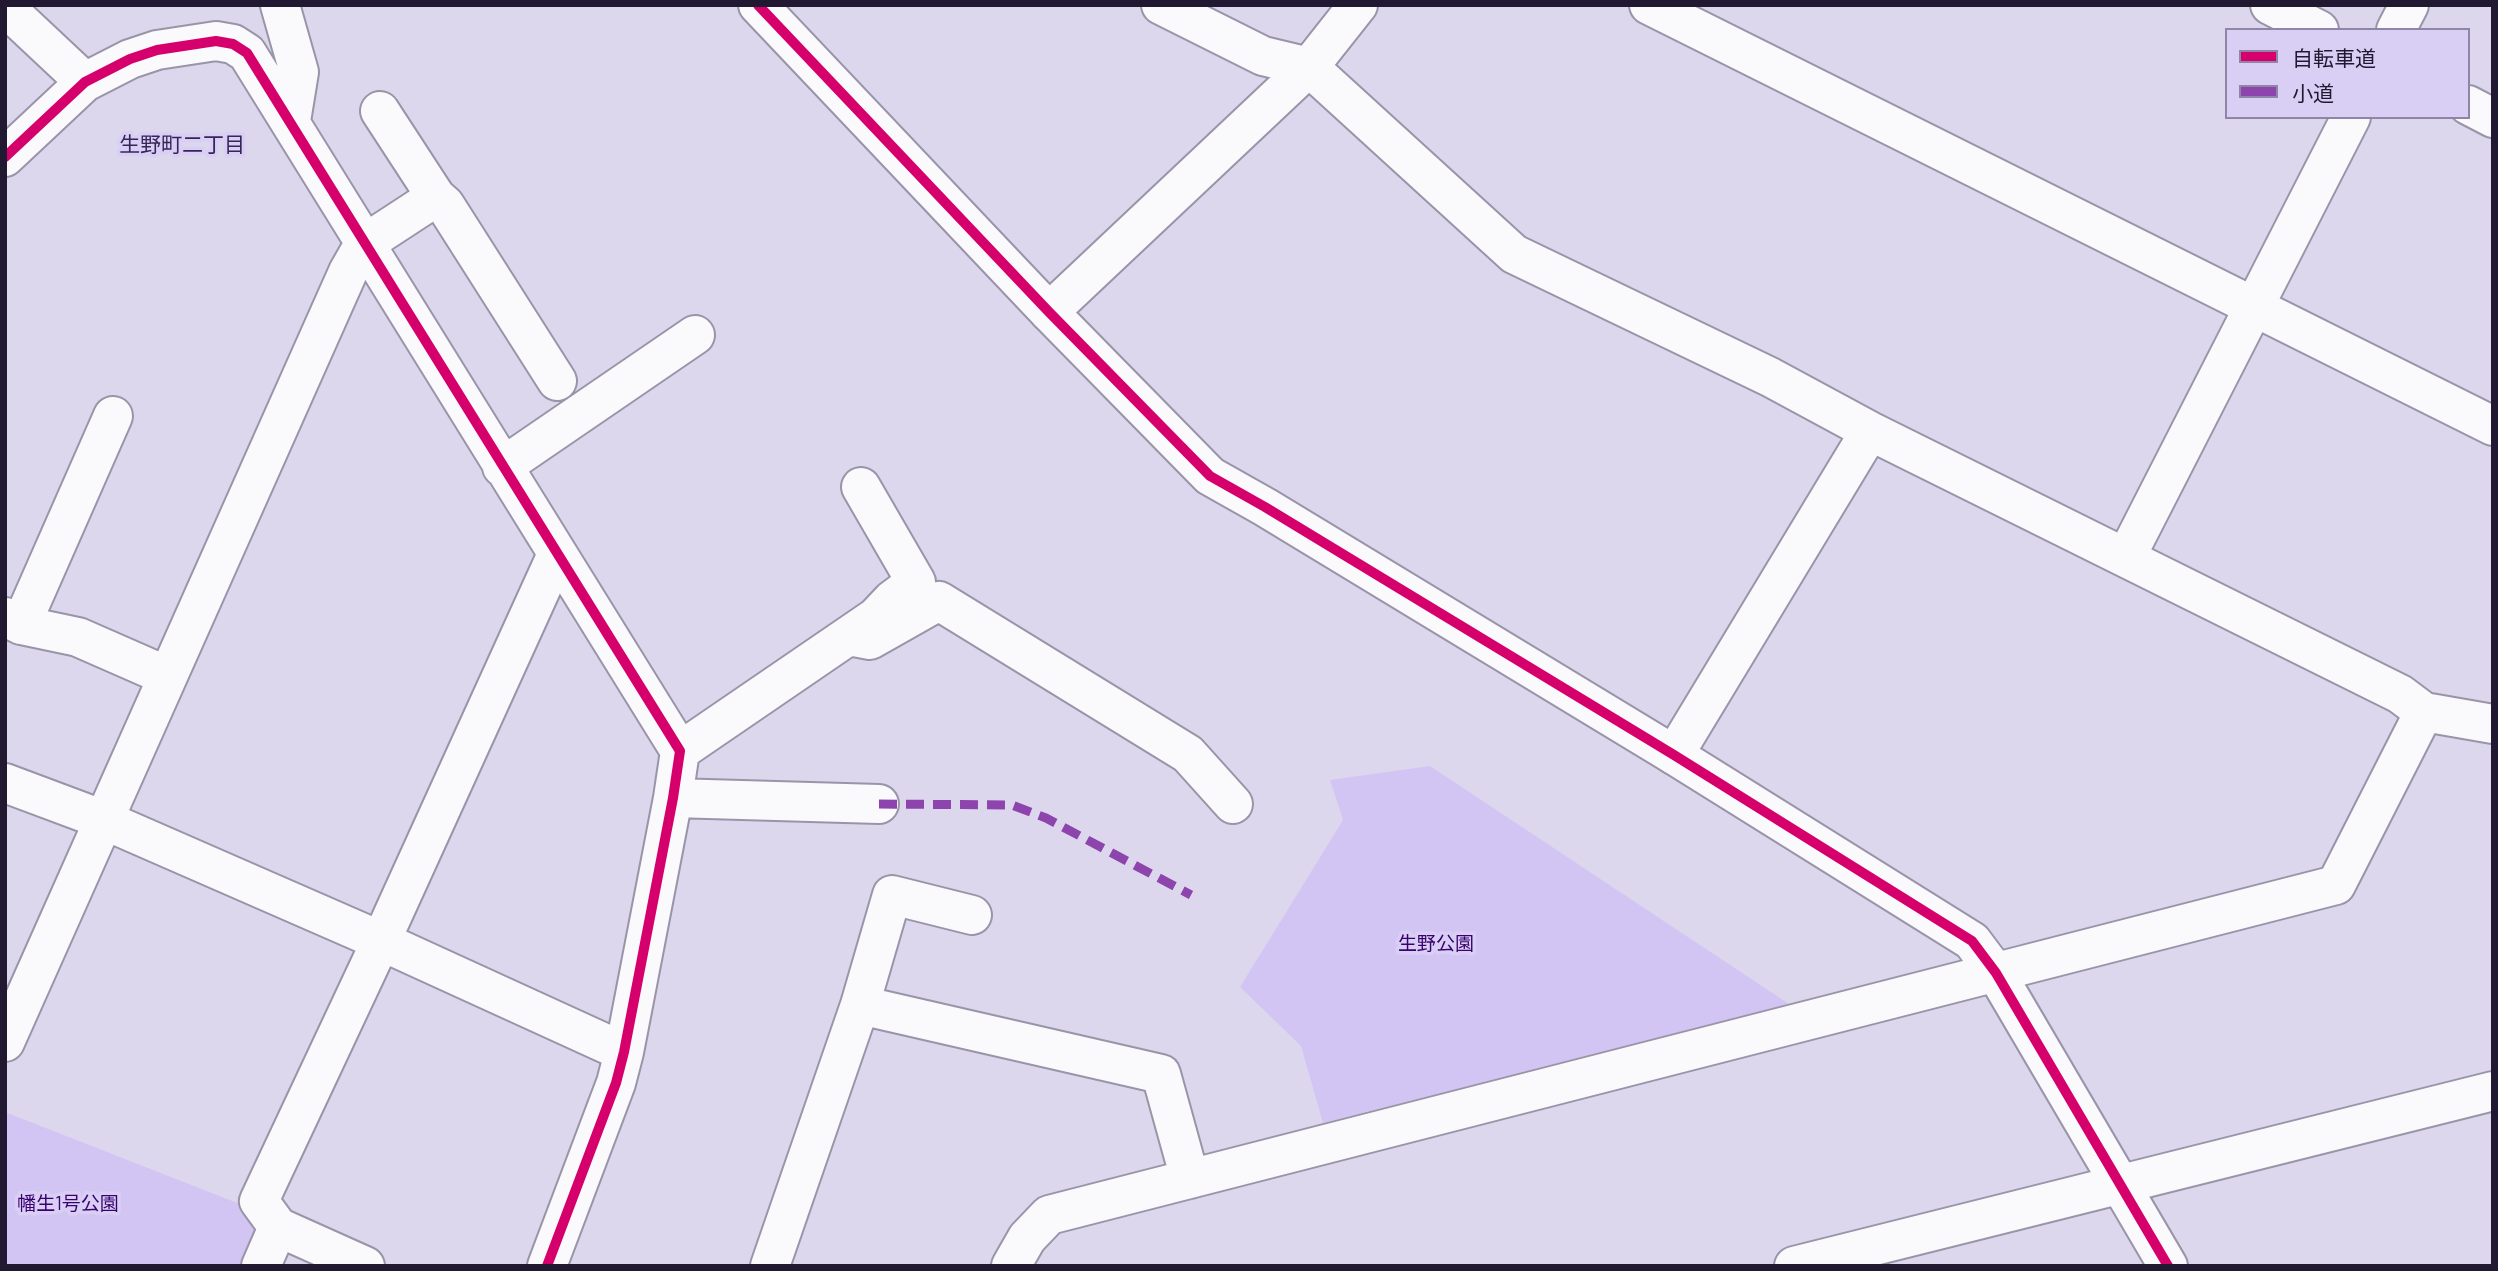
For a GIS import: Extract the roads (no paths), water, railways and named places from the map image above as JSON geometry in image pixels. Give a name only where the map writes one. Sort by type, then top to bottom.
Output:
[{"type":"street","points":[[280,5],[299,72],[290,121]]},
{"type":"street","points":[[758,5],[1049,312],[1210,476],[1674,755],[1972,941],[1996,973],[2168,1266]]},
{"type":"street","points":[[1161,5],[1263,57],[1309,67],[1514,254],[1770,377],[1870,431],[2400,694],[2424,712],[2493,724]]},
{"type":"street","points":[[1049,312],[1309,67],[1358,5]]},
{"type":"street","points":[[1649,5],[2493,426]]},
{"type":"street","points":[[2270,5],[2315,28]]},
{"type":"street","points":[[2397,28],[2409,5]]},
{"type":"street","points":[[5,7],[85,82]]},
{"type":"street","points":[[5,157],[85,82],[131,59],[157,50],[216,41],[233,44],[247,53],[680,751],[616,1083],[547,1266]]},
{"type":"street","points":[[2470,106],[2493,118]]},
{"type":"street","points":[[380,111],[436,197],[445,205],[556,381]]},
{"type":"street","points":[[2126,557],[2350,119]]},
{"type":"street","points":[[5,1042],[348,272],[364,244],[436,197]]},
{"type":"street","points":[[502,467],[695,335]]},
{"type":"street","points":[[113,416],[13,621],[78,637],[167,676]]},
{"type":"street","points":[[1674,755],[1870,431]]},
{"type":"street","points":[[680,751],[876,617],[891,600],[916,582],[861,486]]},
{"type":"street","points":[[365,1266],[278,1227],[259,1201],[557,554]]},
{"type":"street","points":[[849,636],[870,640],[939,601],[1188,754],[1233,804]]},
{"type":"street","points":[[1012,1266],[1027,1238],[1049,1215],[2336,885],[2424,712]]},
{"type":"street","points":[[5,783],[104,820],[381,940],[624,1052]]},
{"type":"street","points":[[673,798],[879,804]]},
{"type":"street","points":[[770,1266],[860,1005],[892,895],[972,915]]},
{"type":"street","points":[[860,1005],[1161,1074],[1189,1179]]},
{"type":"street","points":[[1794,1266],[2493,1091]]},
{"type":"street","points":[[261,1266],[278,1227]]},
{"type":"district","name":"生野町二丁目","points":[[182,145]]},
{"type":"park label","name":"生野公園","points":[[1436,944]]},
{"type":"park label","name":"幡生1号公園","points":[[68,1204]]}]
